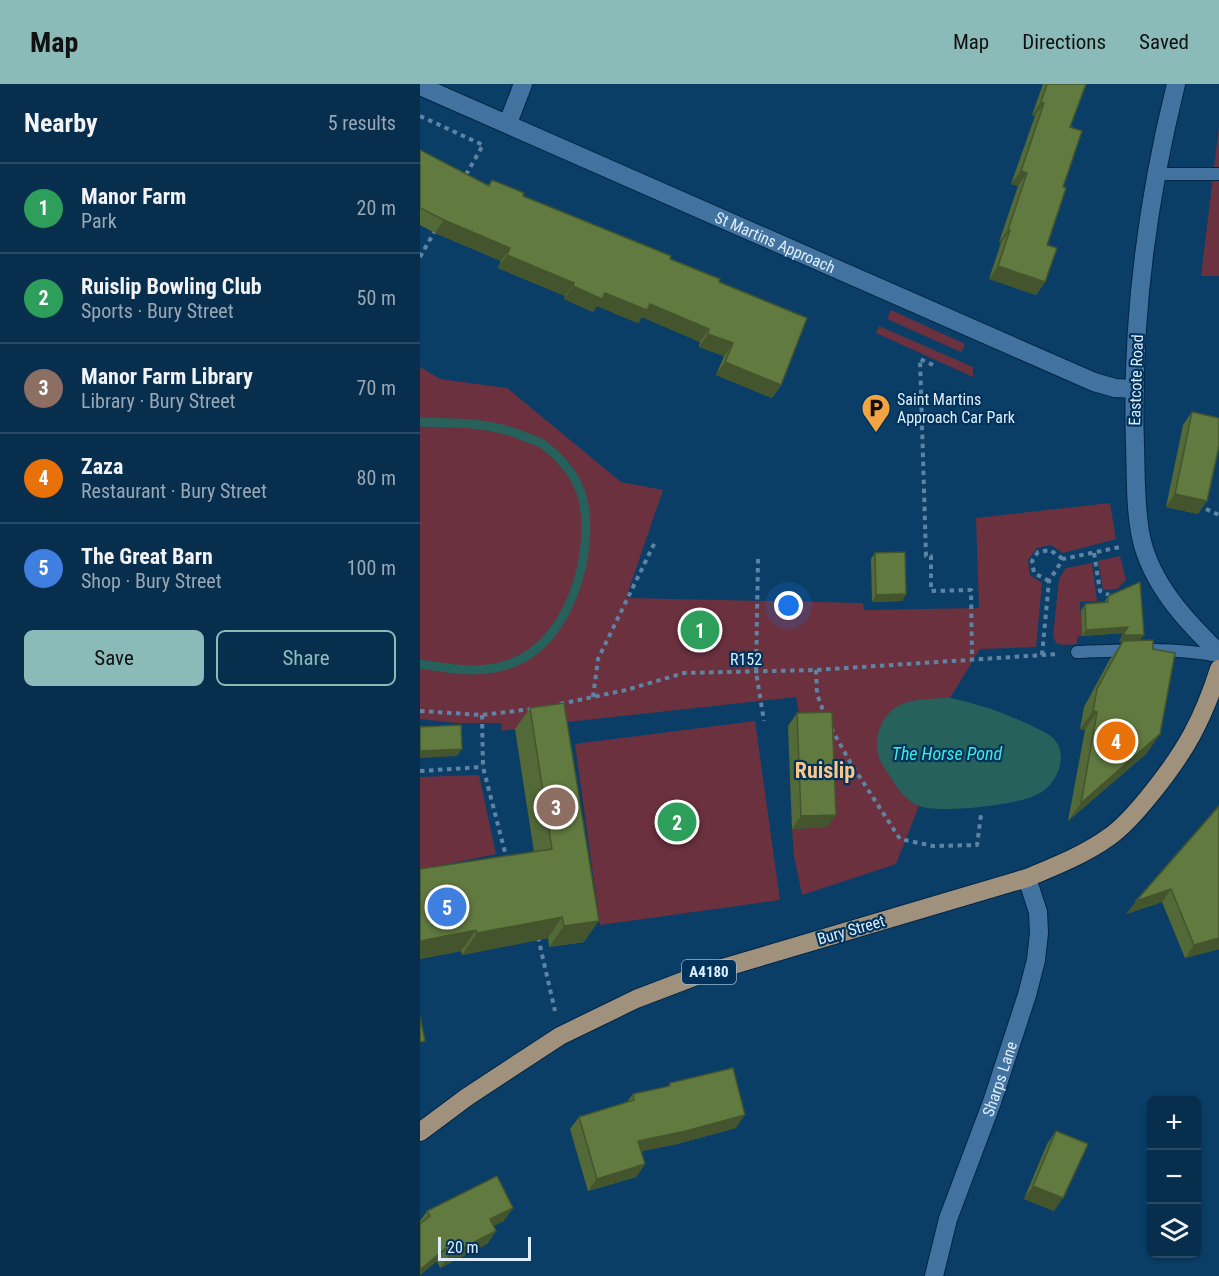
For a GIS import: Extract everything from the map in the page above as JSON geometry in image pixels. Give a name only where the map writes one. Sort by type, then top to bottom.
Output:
[{"type":"main road","name":"Bury Street","points":[[420,1132],[467,1097],[560,1036],[636,999],[699,975],[1027,878],[1071,860],[1110,837],[1138,810],[1192,736],[1219,669]]},
{"type":"street","points":[[508,123],[523,84]]},
{"type":"street","name":"Eastcote Road","points":[[1176,84],[1156,174],[1138,313],[1135,389],[1136,485],[1141,537],[1152,566],[1166,592],[1182,614],[1219,654]]},
{"type":"street","name":"St Martins Approach","points":[[420,86],[1094,382],[1115,388],[1135,389]]},
{"type":"street","name":"Sharps Lane","points":[[934,1276],[948,1219],[992,1102],[1036,960],[1039,933],[1038,912],[1027,878]]},
{"type":"lane","points":[[1156,174],[1219,174]]},
{"type":"lane","points":[[1077,652],[1150,649],[1219,654]]},
{"type":"path","points":[[420,116],[483,145],[460,186]]},
{"type":"path","points":[[420,257],[437,227]]},
{"type":"path","points":[[933,365],[920,359],[926,556],[931,556],[931,591],[971,590],[972,660]]},
{"type":"path","points":[[1206,509],[1219,515]]},
{"type":"path","points":[[593,697],[598,659],[656,540]]},
{"type":"path","points":[[1049,581],[1034,573],[1032,561],[1038,552],[1050,550],[1063,559],[1122,547]]},
{"type":"path","points":[[1094,554],[1100,591],[1109,595]]},
{"type":"path","points":[[758,559],[756,672],[764,721]]},
{"type":"path","points":[[1042,655],[1049,581],[1063,559]]},
{"type":"path","points":[[1103,598],[1121,594]]},
{"type":"path","name":"R152","points":[[549,706],[626,690],[684,673],[816,670],[1077,652]]},
{"type":"path","points":[[816,670],[817,694],[823,713],[850,762],[900,839],[933,846],[977,845],[981,814]]},
{"type":"path","points":[[420,711],[482,715],[538,708]]},
{"type":"path","points":[[482,715],[483,767],[508,860]]},
{"type":"path","points":[[420,771],[483,767]]},
{"type":"path","points":[[497,862],[515,860]]},
{"type":"path","points":[[536,928],[560,1036]]},
{"type":"shaded area","points":[[1219,126],[1219,276],[1201,276]]},
{"type":"shaded area","points":[[891,310],[965,344],[961,352],[887,319]]},
{"type":"shaded area","points":[[879,326],[973,367],[973,377],[876,333]]},
{"type":"shaded area","points":[[420,367],[440,379],[507,388],[621,482],[663,490],[626,598],[863,603],[864,610],[979,608],[976,518],[1110,503],[1116,539],[1063,553],[1051,545],[1037,548],[1028,560],[1030,575],[1042,583],[1036,647],[980,649],[950,698],[912,701],[907,799],[919,806],[896,864],[802,895],[794,856],[792,829],[827,827],[796,697],[501,731],[502,723],[455,723],[420,719]]},
{"type":"shaded area","points":[[1120,556],[1126,580],[1117,589],[1103,590],[1098,561]]},
{"type":"shaded area","points":[[1092,563],[1097,601],[1080,602],[1082,636],[1077,637],[1077,644],[1056,643],[1053,636],[1059,579],[1066,568]]},
{"type":"shaded area","points":[[755,721],[780,900],[600,925],[575,744]]},
{"type":"shaded area","points":[[479,775],[496,854],[420,870],[420,777]]},
{"type":"water","name":"The Horse Pond","points":[[950,698],[1002,713],[1041,730],[1053,738],[1058,744],[1061,761],[1050,785],[1035,796],[1023,800],[966,808],[925,808],[906,797],[880,760],[877,745],[882,724],[890,712],[902,704]]},
{"type":"building","points":[[1047,84],[1086,84],[1070,127],[1082,131],[1047,245],[1057,248],[1045,282],[998,266],[1027,173],[1021,171],[1044,103],[1041,102]]},
{"type":"building","points":[[420,150],[489,186],[492,180],[524,193],[523,196],[671,256],[670,259],[720,279],[719,282],[807,318],[781,385],[725,362],[733,343],[708,334],[709,329],[650,304],[647,310],[605,293],[602,299],[573,286],[574,283],[507,255],[510,248],[420,208]]},
{"type":"building","points":[[1192,412],[1219,418],[1219,446],[1207,501],[1175,494]]},
{"type":"building","points":[[905,552],[906,594],[876,595],[875,553]]},
{"type":"building","points":[[1140,582],[1144,635],[1123,635],[1128,627],[1086,630],[1085,604],[1108,602],[1108,596]]},
{"type":"building","points":[[1153,640],[1153,649],[1175,653],[1160,734],[1081,803],[1097,712],[1093,711],[1097,689],[1123,641]]},
{"type":"building","points":[[564,703],[599,921],[564,926],[562,917],[420,941],[420,869],[552,849],[530,708]]},
{"type":"building","points":[[832,712],[836,815],[801,816],[797,713]]},
{"type":"building","points":[[461,725],[462,749],[420,751],[420,727]]},
{"type":"building","points":[[1219,806],[1219,938],[1194,945],[1171,889],[1136,901]]},
{"type":"building","points":[[420,1017],[425,1041],[420,1042]]},
{"type":"building","points":[[733,1068],[745,1115],[638,1141],[645,1164],[597,1179],[579,1117],[634,1100],[633,1094]]},
{"type":"building","points":[[1056,1131],[1088,1144],[1063,1198],[1033,1186]]},
{"type":"building","points":[[497,1176],[513,1208],[490,1219],[496,1231],[449,1255],[446,1248],[420,1270],[420,1224],[430,1216],[427,1211]]},
{"type":"waterway","points":[[420,422],[460,423],[498,428],[542,444],[557,456],[573,477],[581,492],[586,521],[582,566],[576,588],[555,629],[540,646],[511,664],[485,669],[472,670],[420,664]]},
{"type":"place","name":"Saint Martins Approach Car Park","points":[[876,434]]},
{"type":"place","name":"Manor Farm","points":[[700,630]]},
{"type":"place","name":"Zaza","points":[[1116,741]]},
{"type":"place","name":"Manor Farm Library","points":[[556,807]]},
{"type":"place","name":"Ruislip Bowling Club","points":[[677,822]]},
{"type":"place","name":"The Great Barn","points":[[447,907]]},
{"type":"district","name":"Ruislip","points":[[825,770]]}]
